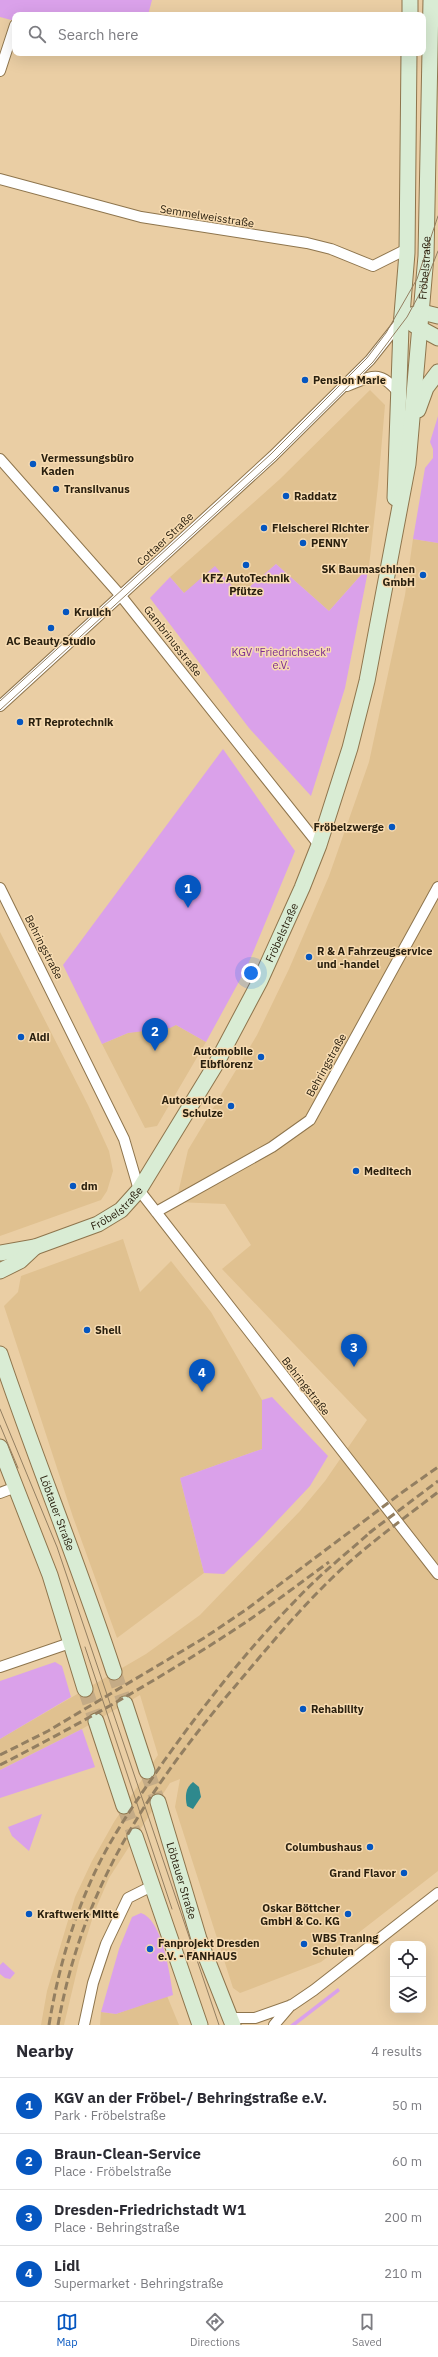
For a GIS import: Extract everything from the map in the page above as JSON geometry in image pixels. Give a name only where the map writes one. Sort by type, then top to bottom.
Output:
[{"type":"main road","points":[[410,0],[410,12]]},
{"type":"main road","name":"Fröbelstraße","points":[[0,1253],[35,1247],[98,1224],[121,1210],[139,1190],[216,1064],[260,981],[302,888],[319,845],[350,748],[367,681],[408,464],[426,256],[431,0]]},
{"type":"main road","name":"Fröbelstraße","points":[[395,533],[395,463],[407,249],[409,56]]},
{"type":"main road","points":[[402,319],[422,312],[438,316]]},
{"type":"main road","points":[[402,319],[438,338]]},
{"type":"main road","points":[[412,426],[426,388],[438,372]]},
{"type":"main road","name":"Fröbelstraße","points":[[0,1271],[20,1261],[35,1247]]},
{"type":"main road","name":"Löbtauer Straße","points":[[0,1354],[61,1528],[89,1597],[114,1672]]},
{"type":"main road","points":[[0,1448],[50,1575],[85,1689]]},
{"type":"main road","points":[[125,1704],[147,1771]]},
{"type":"main road","points":[[96,1721],[124,1806]]},
{"type":"main road","name":"Löbtauer Straße","points":[[158,1802],[201,1947],[231,2022]]},
{"type":"main road","points":[[135,1836],[200,2025]]},
{"type":"street","points":[[0,71],[12,34]]},
{"type":"street","name":"Semmelweisstraße","points":[[0,178],[141,217],[307,243],[331,250],[373,266],[407,249]]},
{"type":"street","name":"Cottaer Straße","points":[[0,706],[273,456],[370,360],[402,319]]},
{"type":"street","name":"Cottaer Straße","points":[[343,388],[371,376],[381,377],[390,383],[399,393]]},
{"type":"street","name":"Gambrinusstraße","points":[[0,459],[121,596],[319,845]]},
{"type":"street","name":"Behringstraße","points":[[156,1212],[272,1147],[310,1120],[438,887]]},
{"type":"street","name":"Behringstraße","points":[[0,888],[124,1139],[139,1190],[438,1574]]},
{"type":"street","points":[[0,1492],[16,1487]]},
{"type":"street","points":[[0,1667],[70,1643]]},
{"type":"street","points":[[84,2025],[93,1983],[106,1944],[128,1898],[152,1886]]},
{"type":"street","points":[[274,2025],[292,2005],[320,1986],[438,1893]]},
{"type":"street","points":[[231,2022],[255,2018],[292,2005]]},
{"type":"shaded area","points":[[370,390],[385,405],[369,566],[329,611],[276,564],[240,595],[184,593],[170,577],[280,479]]},
{"type":"shaded area","points":[[413,539],[438,543],[438,1871],[321,1962],[240,1993],[233,1988],[175,1807],[180,1779],[170,1783],[109,1878],[94,1913],[79,1962],[64,2025],[41,2025],[47,1991],[75,1897],[92,1861],[114,1822],[158,1755],[140,1695],[82,1729],[0,1770],[0,1739],[146,1654],[200,1615],[300,1511],[325,1481],[367,1420],[222,1269],[251,1245],[225,1204],[176,1202],[188,1150],[257,1035],[289,969],[329,876],[369,762],[405,595]]},
{"type":"shaded area","points":[[0,932],[88,1105],[109,1151],[113,1171],[107,1191],[101,1200],[0,1236]]},
{"type":"shaded area","points":[[176,1025],[206,1042],[157,1126],[145,1128],[102,1044],[128,1033]]},
{"type":"shaded area","points":[[123,1239],[140,1292],[171,1261],[211,1312],[262,1400],[262,1449],[180,1478],[204,1573],[117,1638],[73,1517],[4,1306],[18,1292],[21,1276]]},
{"type":"shaded area","points":[[167,1996],[179,2025],[100,2025],[101,2012],[116,2014]]},
{"type":"green space","points":[[0,0],[152,0],[149,12],[12,12],[12,20],[0,17]]},
{"type":"green space","points":[[438,416],[438,543],[413,539],[425,468],[433,458],[433,449],[430,442]]},
{"type":"green space","name":"KGV \"Friedrichseck\" e.V.","points":[[276,564],[329,611],[369,566],[345,688],[311,796],[249,728],[150,598],[170,577],[184,593],[215,566],[240,595]]},
{"type":"green space","points":[[223,749],[295,851],[247,967],[206,1042],[176,1025],[170,1028],[128,1033],[102,1044],[63,965]]},
{"type":"green space","points":[[272,1397],[328,1456],[310,1486],[259,1540],[224,1574],[204,1573],[180,1478],[262,1449],[262,1400]]},
{"type":"green space","points":[[55,1662],[62,1666],[71,1697],[0,1739],[0,1681]]},
{"type":"green space","points":[[82,1729],[95,1767],[0,1798],[0,1770]]},
{"type":"green space","points":[[42,1814],[29,1851],[12,1836],[8,1827]]},
{"type":"green space","points":[[141,1913],[148,1917],[160,1936],[170,1974],[173,1995],[116,2014],[101,2012],[119,1949],[132,1917]]},
{"type":"green space","points":[[3,1962],[15,1973],[10,1979],[5,1978],[0,1974],[0,1965]]},
{"type":"green space","points":[[338,1988],[340,1991],[296,2025],[290,2025]]},
{"type":"water","points":[[193,1782],[199,1787],[201,1797],[193,1809],[187,1806],[186,1796],[188,1787]]},
{"type":"tunnel","points":[[114,1672],[125,1704]]},
{"type":"tunnel","points":[[85,1689],[96,1721]]},
{"type":"tunnel","points":[[147,1771],[158,1802]]},
{"type":"tunnel","points":[[124,1806],[135,1836]]},
{"type":"tram line","points":[[0,701],[271,454],[367,358],[386,333],[417,279],[438,216]]},
{"type":"tram line","points":[[0,710],[275,459],[373,362],[407,317],[425,284],[438,251]]},
{"type":"tram line","points":[[0,1409],[57,1547],[219,2025]]},
{"type":"tram line","points":[[0,1425],[18,1468]]},
{"type":"tram line","points":[[85,1647],[172,1909]]},
{"type":"railway","points":[[0,1755],[48,1731],[204,1638],[247,1609],[438,1467]]},
{"type":"railway","points":[[369,1533],[438,1481]]},
{"type":"railway","points":[[58,2025],[68,1977],[82,1933],[99,1890],[119,1850],[142,1811],[168,1772],[226,1697],[303,1607],[357,1556],[438,1492]]},
{"type":"railway","points":[[49,2025],[56,1988],[76,1917],[90,1883],[106,1851],[134,1805],[164,1761],[226,1678],[304,1591],[373,1530]]},
{"type":"railway","points":[[0,1765],[92,1716],[182,1663],[251,1618],[329,1562]]},
{"type":"place","name":"Pension Marie","points":[[305,380]]},
{"type":"place","name":"Vermessungsbüro Kaden","points":[[33,464]]},
{"type":"place","name":"Transilvanus","points":[[56,489]]},
{"type":"place","name":"Raddatz","points":[[286,496]]},
{"type":"place","name":"Fleischerei Richter","points":[[264,528]]},
{"type":"place","name":"PENNY","points":[[303,543]]},
{"type":"place","name":"KFZ AutoTechnik Pfütze","points":[[246,565]]},
{"type":"place","name":"SK Baumaschinen GmbH","points":[[423,575]]},
{"type":"place","name":"Krulich","points":[[66,612]]},
{"type":"place","name":"AC Beauty Studio","points":[[51,628]]},
{"type":"place","name":"RT Reprotechnik","points":[[20,722]]},
{"type":"place","name":"Fröbelzwerge","points":[[392,827]]},
{"type":"place","name":"KGV an der Fröbel-/ Behringstraße e.V.","points":[[188,908]]},
{"type":"place","name":"R & A Fahrzeugservice und -handel","points":[[309,957]]},
{"type":"place","name":"Aldi","points":[[21,1037]]},
{"type":"place","name":"Braun-Clean-Service","points":[[155,1051]]},
{"type":"place","name":"Automobile Elbflorenz","points":[[261,1057]]},
{"type":"place","name":"Autoservice Schulze","points":[[231,1106]]},
{"type":"place","name":"Meditech","points":[[356,1171]]},
{"type":"place","name":"dm","points":[[73,1186]]},
{"type":"place","name":"Shell","points":[[87,1330]]},
{"type":"place","name":"Dresden-Friedrichstadt W1","points":[[354,1367]]},
{"type":"place","name":"Lidl","points":[[202,1392]]},
{"type":"place","name":"Rehability","points":[[303,1709]]},
{"type":"place","name":"Columbushaus","points":[[370,1847]]},
{"type":"place","name":"Grand Flavor","points":[[404,1873]]},
{"type":"place","name":"Kraftwerk Mitte","points":[[29,1914]]},
{"type":"place","name":"Oskar Böttcher GmbH & Co. KG","points":[[348,1914]]},
{"type":"place","name":"WBS Traning Schulen","points":[[304,1944]]},
{"type":"place","name":"Fanprojekt Dresden e.V. - FANHAUS","points":[[150,1949]]}]
